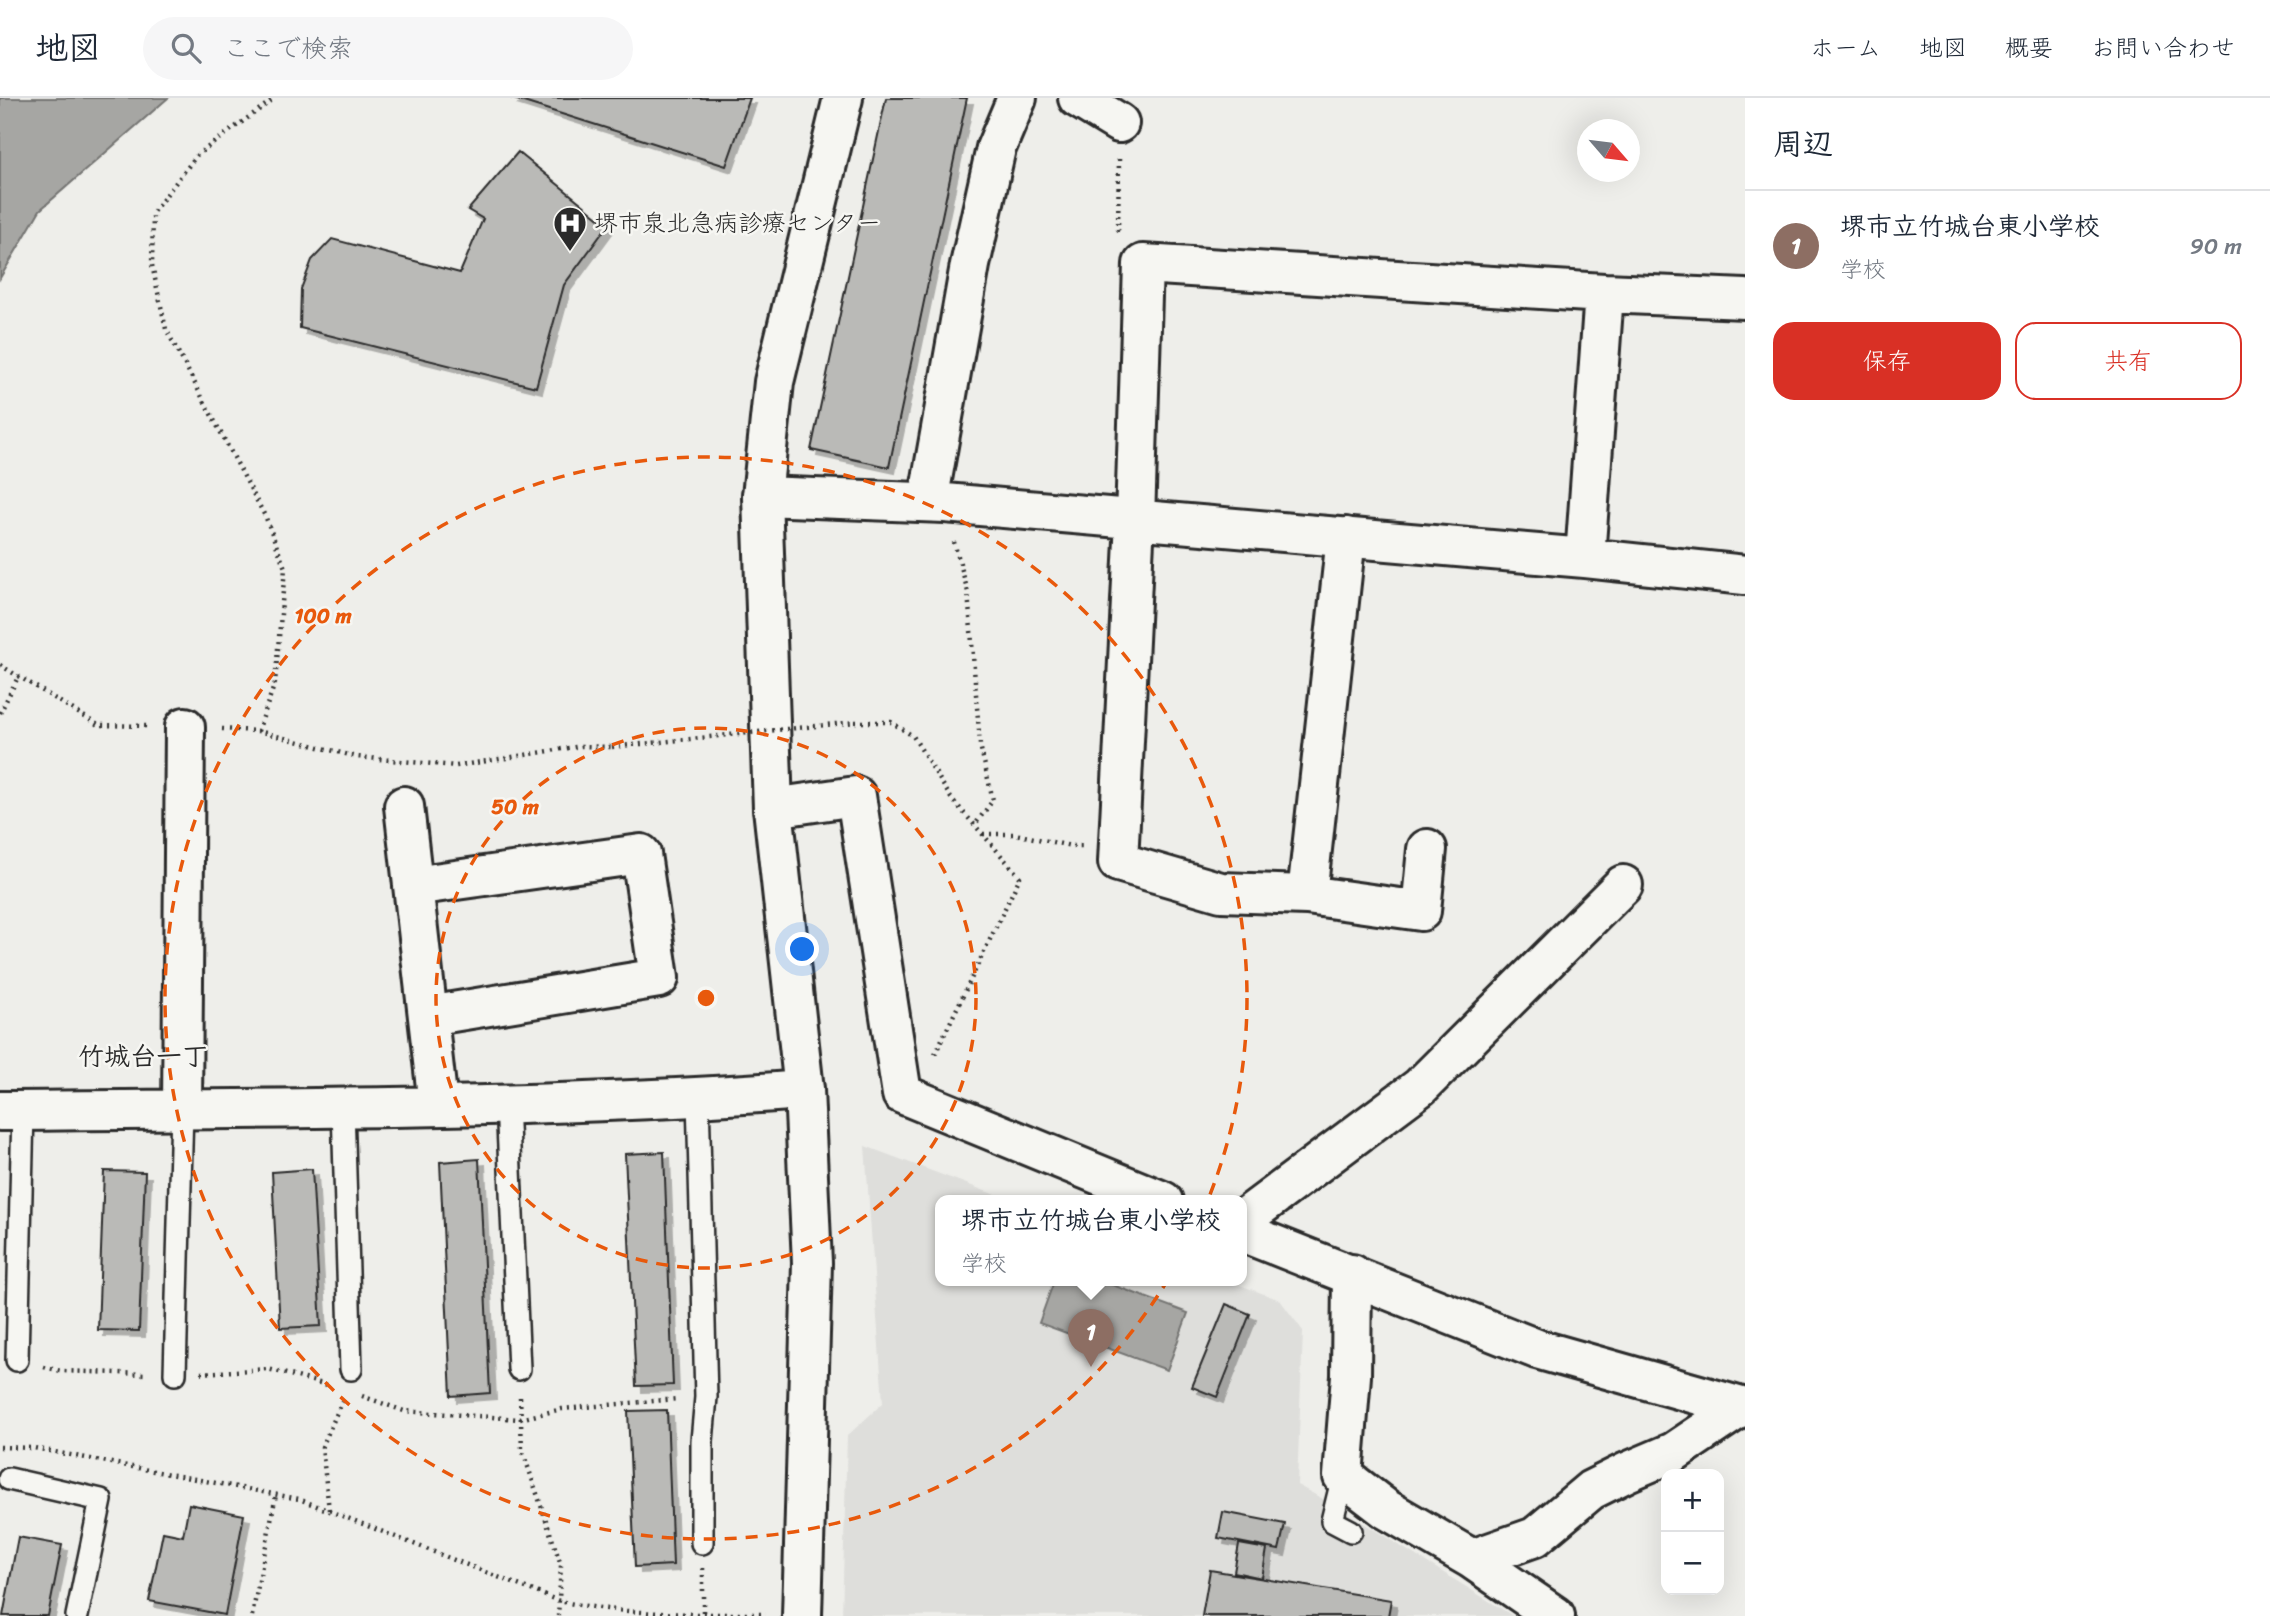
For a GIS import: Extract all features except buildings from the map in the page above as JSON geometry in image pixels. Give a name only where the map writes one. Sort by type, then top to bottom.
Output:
[{"type":"street","points":[[786,1615],[812,1264],[804,1090],[773,808],[762,496],[774,382],[843,98]]},
{"type":"street","points":[[928,502],[984,200],[996,148],[1017,98]]},
{"type":"street","points":[[1078,98],[1119,123]]},
{"type":"street","points":[[1427,849],[1421,911],[1307,895],[1221,892],[1118,862],[1135,520],[1143,264],[1604,293],[1745,299]]},
{"type":"street","points":[[1585,558],[1604,293]]},
{"type":"street","points":[[762,496],[928,502],[1585,558],[1745,575]]},
{"type":"street","points":[[1307,895],[1346,537]]},
{"type":"street","points":[[182,1109],[185,727]]},
{"type":"street","points":[[773,808],[856,796],[902,1094],[1148,1195]]},
{"type":"street","points":[[404,806],[438,1105]]},
{"type":"street","points":[[413,886],[641,854],[659,978],[428,1016]]},
{"type":"street","points":[[1247,1216],[1420,1087],[1623,886]]},
{"type":"street","points":[[11,1111],[343,1108],[698,1098],[804,1090]]},
{"type":"street","points":[[1247,1234],[1537,1349],[1743,1407]]},
{"type":"street","points":[[1352,1274],[1351,1376],[1343,1476],[1386,1509],[1472,1559],[1555,1616]]},
{"type":"street","points":[[1472,1559],[1535,1537],[1591,1490],[1674,1452],[1743,1407]]},
{"type":"lane","points":[[698,1098],[706,1396],[702,1441],[702,1543]]},
{"type":"lane","points":[[507,1103],[519,1368]]},
{"type":"lane","points":[[343,1108],[351,1369]]},
{"type":"lane","points":[[175,1374],[182,1109]]},
{"type":"lane","points":[[11,1111],[17,1360]]},
{"type":"lane","points":[[1343,1476],[1332,1521],[1350,1531]]},
{"type":"lane","points":[[9,1479],[101,1500],[77,1616]]},
{"type":"path","points":[[258,731],[275,683],[285,568],[266,519],[166,329],[152,265],[153,212],[197,155],[275,98]]},
{"type":"path","points":[[1119,123],[1118,229],[1143,264]]},
{"type":"path","points":[[957,551],[968,592],[980,745],[993,800],[974,826]]},
{"type":"path","points":[[0,665],[98,725],[258,731],[357,757],[456,766],[581,746],[612,747],[855,722],[891,722],[912,736],[951,799],[1020,877],[914,1100]]},
{"type":"path","points":[[0,713],[19,675]]},
{"type":"path","points":[[983,834],[1015,834],[1071,846],[1119,845]]},
{"type":"path","points":[[519,1368],[522,1448],[561,1564],[558,1616]]},
{"type":"path","points":[[329,1510],[322,1447],[347,1390],[351,1369]]},
{"type":"path","points":[[0,1447],[34,1448],[299,1499],[559,1601],[646,1614],[786,1615]]},
{"type":"path","points":[[252,1616],[276,1495]]},
{"type":"path","points":[[702,1543],[703,1615]]},
{"type":"shaded area","points":[[0,98],[168,98],[40,210],[0,278]]},
{"type":"shaded area","points":[[865,1146],[996,1195],[935,1195],[935,1286],[1242,1286],[1280,1300],[1303,1331],[1297,1485],[1336,1506],[1513,1616],[842,1616],[847,1436],[883,1403]]},
{"type":"shaded area","points":[[1052,1286],[1115,1286],[1188,1313],[1167,1370],[1039,1323]]},
{"type":"place","name":"堺市泉北急病診療センター","points":[[570,253]]},
{"type":"place","name":"堺市立竹城台東小学校","points":[[1091,1367]]},
{"type":"district","name":"竹城台一丁","points":[[143,1056]]}]
